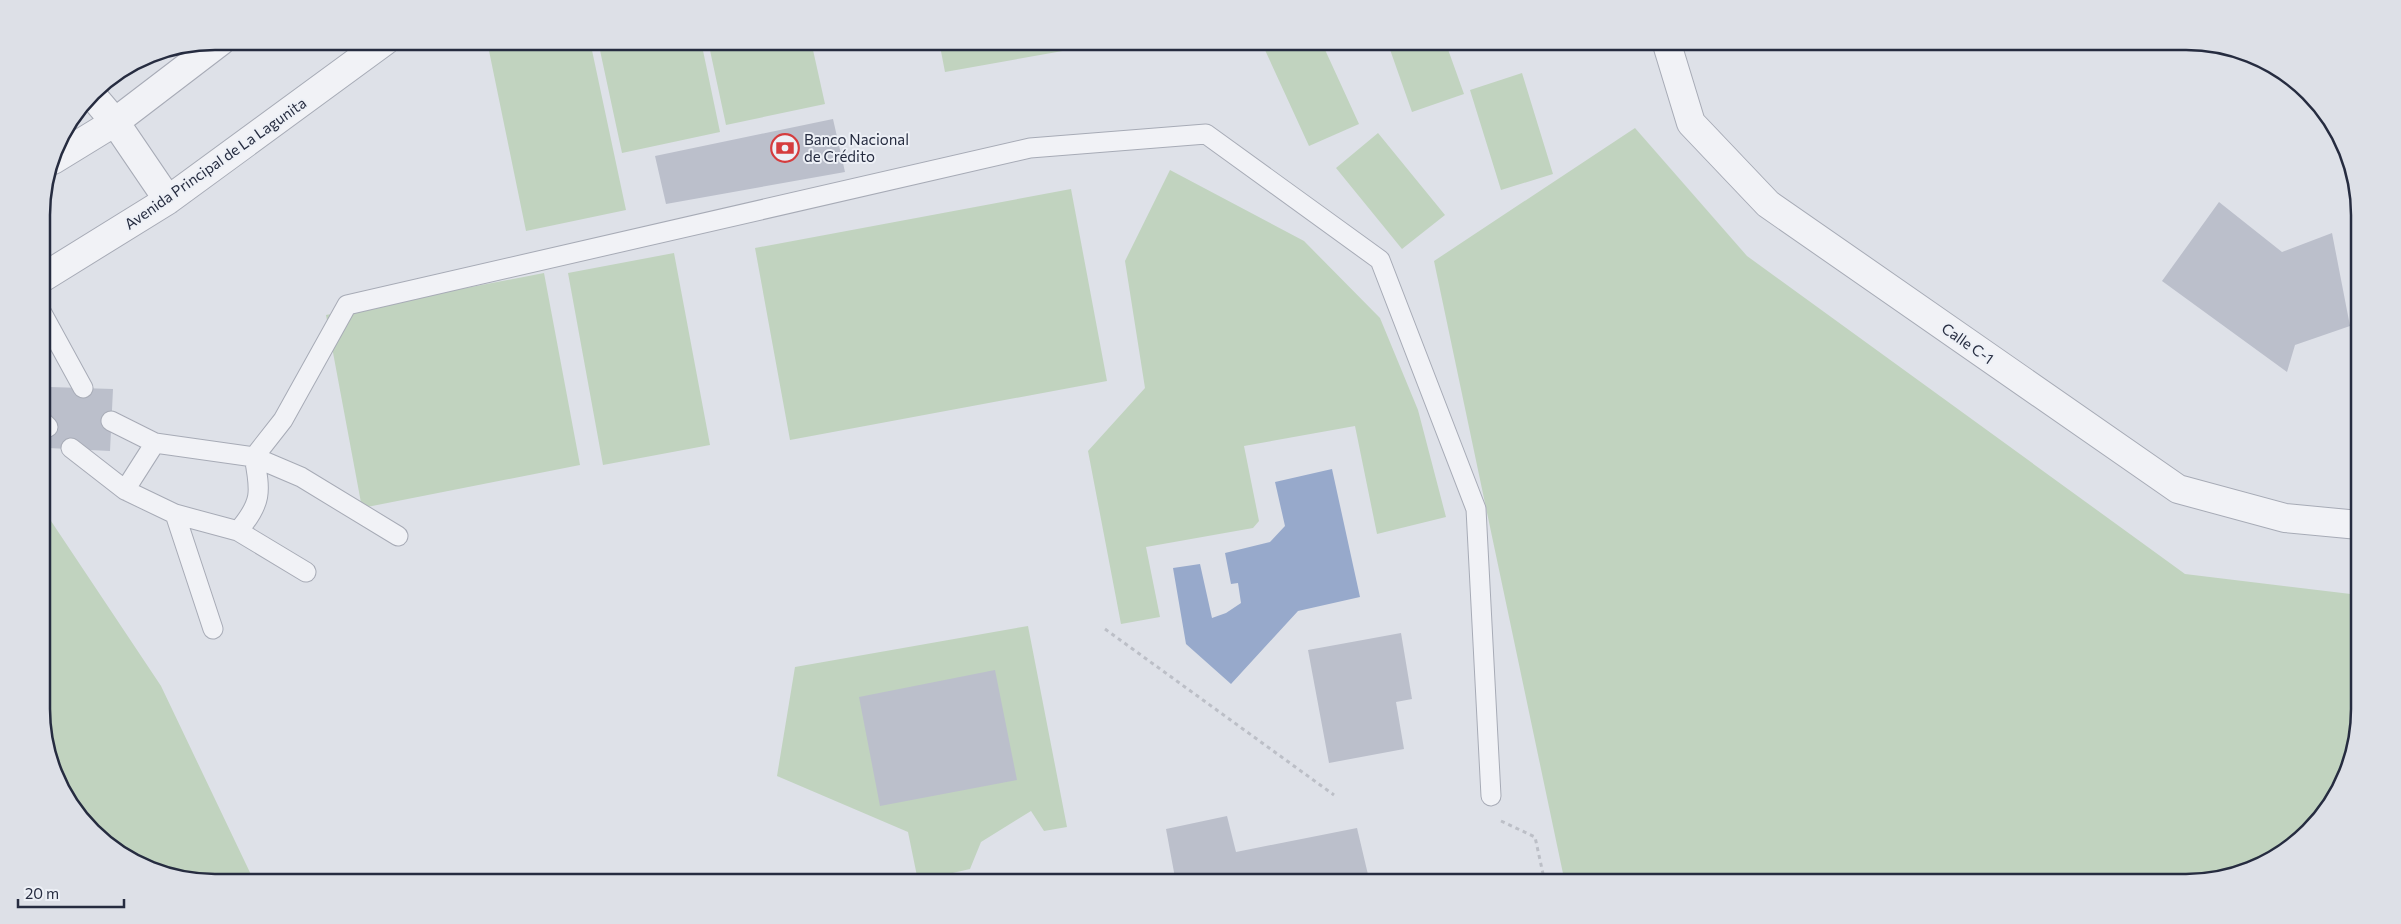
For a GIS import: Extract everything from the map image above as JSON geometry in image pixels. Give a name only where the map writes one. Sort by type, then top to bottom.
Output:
[{"type":"street","points":[[62,154],[115,122],[209,50]]},
{"type":"street","name":"Avenida Principal de La Lagunita","points":[[50,273],[168,200],[373,50]]},
{"type":"street","name":"Calle C-1","points":[[1669,50],[1690,123],[1768,204],[2178,489],[2285,518],[2351,524]]},
{"type":"street","points":[[96,100],[115,122],[168,200]]},
{"type":"lane","points":[[238,531],[251,515],[260,488],[254,457],[283,420],[347,305],[1030,148],[1206,134],[1380,260],[1476,509],[1491,796]]},
{"type":"lane","points":[[50,328],[82,388]]},
{"type":"lane","points":[[111,421],[155,443],[254,457],[301,477],[398,536]]},
{"type":"lane","points":[[126,490],[155,443]]},
{"type":"lane","points":[[71,448],[126,490],[175,514],[238,531],[306,572]]},
{"type":"lane","points":[[175,514],[213,629]]},
{"type":"path","points":[[1105,628],[1334,794]]},
{"type":"path","points":[[1491,796],[1495,818],[1535,837],[1544,874]]},
{"type":"green space","points":[[489,50],[592,50],[626,210],[526,231]]},
{"type":"green space","points":[[600,50],[703,50],[720,132],[622,153]]},
{"type":"green space","points":[[710,50],[813,50],[825,104],[726,125]]},
{"type":"green space","points":[[941,50],[1068,50],[945,72]]},
{"type":"green space","points":[[1265,50],[1325,50],[1359,124],[1309,146]]},
{"type":"green space","points":[[1390,50],[1448,50],[1464,94],[1412,112]]},
{"type":"green space","points":[[1522,73],[1553,174],[1501,190],[1470,90]]},
{"type":"green space","points":[[1635,128],[1747,256],[2185,574],[2351,594],[2350,731],[2342,762],[2334,782],[2323,801],[2303,826],[2269,852],[2239,865],[2197,874],[1563,874],[1434,261]]},
{"type":"green space","points":[[1378,133],[1445,215],[1402,249],[1336,168]]},
{"type":"green space","points":[[1170,170],[1304,241],[1380,318],[1418,410],[1446,517],[1377,534],[1355,426],[1244,446],[1259,521],[1253,528],[1146,547],[1160,617],[1121,624],[1088,451],[1145,388],[1125,261]]},
{"type":"green space","points":[[1071,189],[1107,381],[790,440],[755,248]]},
{"type":"green space","points":[[674,253],[710,445],[603,465],[568,273]]},
{"type":"green space","points":[[544,273],[580,465],[362,508],[326,315]]},
{"type":"green space","points":[[50,520],[161,686],[251,874],[193,873],[162,865],[142,857],[106,833],[91,818],[67,782],[53,741],[50,720]]},
{"type":"green space","points":[[1028,626],[1067,827],[1044,831],[1031,811],[981,842],[970,869],[948,874],[917,874],[908,832],[777,776],[795,667]]},
{"type":"water","points":[[1332,469],[1360,597],[1298,611],[1231,684],[1186,644],[1173,568],[1200,564],[1212,618],[1226,613],[1241,603],[1238,583],[1231,584],[1225,553],[1270,542],[1285,526],[1275,482]]},
{"type":"building","points":[[833,119],[845,172],[666,204],[655,156]]},
{"type":"building","points":[[2219,202],[2282,252],[2332,233],[2350,326],[2295,345],[2287,372],[2162,281]]},
{"type":"building","points":[[50,387],[113,389],[110,451],[50,448]]},
{"type":"building","points":[[1401,633],[1412,699],[1396,702],[1404,749],[1329,763],[1308,650]]},
{"type":"building","points":[[995,670],[1017,780],[880,806],[859,697]]},
{"type":"building","points":[[1227,816],[1236,852],[1357,828],[1368,874],[1174,874],[1166,829]]},
{"type":"place","name":"Banco Nacional de Crédito","points":[[785,148]]}]
